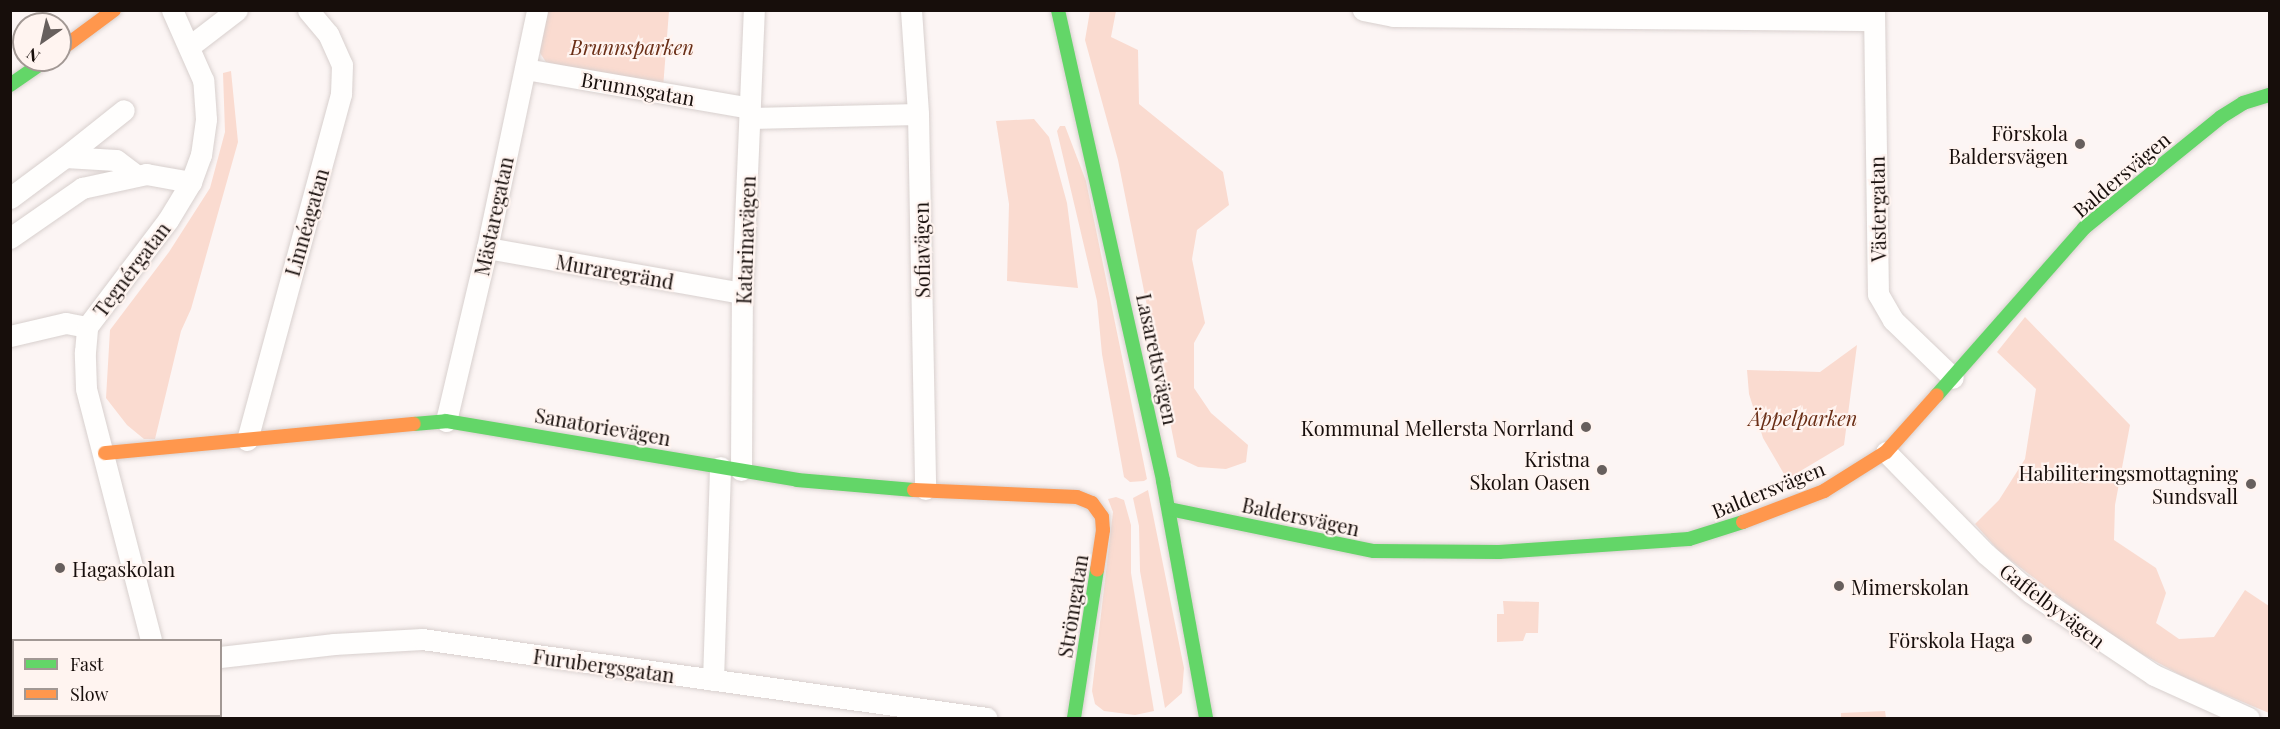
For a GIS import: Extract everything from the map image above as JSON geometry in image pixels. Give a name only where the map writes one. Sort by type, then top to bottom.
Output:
[{"type":"street","points":[[72,41],[114,10]]},
{"type":"street","name":"Tegnérgatan","points":[[151,639],[105,453],[86,387],[87,327],[168,220],[191,182],[201,154],[206,118],[202,80],[190,46],[172,10]]},
{"type":"street","points":[[190,46],[237,10]]},
{"type":"street","name":"Linnéagatan","points":[[247,440],[341,94],[342,65],[328,34],[308,10]]},
{"type":"street","name":"Mästaregatan","points":[[446,421],[487,249],[537,10]]},
{"type":"street","name":"Katarinavägen","points":[[713,680],[731,469],[742,293],[754,10]]},
{"type":"street","name":"Sofiavägen","points":[[911,10],[918,114],[925,489]]},
{"type":"street","name":"Lasarettsvägen","points":[[1058,10],[1169,509],[1206,718]]},
{"type":"street","points":[[1363,10],[1393,16],[1530,13],[1874,15]]},
{"type":"street","name":"Västergatan","points":[[1874,15],[1878,294],[1893,320],[1953,378]]},
{"type":"street","name":"Brunnsgatan","points":[[525,69],[751,113],[918,114]]},
{"type":"street","points":[[10,85],[28,72]]},
{"type":"street","name":"Baldersvägen","points":[[1169,509],[1374,551],[1499,552],[1636,545],[1689,539],[1776,512],[1824,491],[1886,452],[2084,228],[2221,117],[2243,103],[2270,95]]},
{"type":"street","points":[[10,198],[124,110]]},
{"type":"street","points":[[65,157],[116,160],[137,176]]},
{"type":"street","points":[[10,238],[82,188],[137,176],[191,182]]},
{"type":"street","name":"Muraregränd","points":[[487,249],[742,293]]},
{"type":"street","points":[[10,336],[66,323],[87,327]]},
{"type":"street","name":"Sanatorievägen","points":[[105,453],[446,421],[731,469],[854,487],[1077,497],[1092,503]]},
{"type":"street","name":"Gaffelbyvägen","points":[[1886,452],[1986,554],[2030,592],[2154,675],[2249,718]]},
{"type":"street","name":"Strömgatan","points":[[1074,718],[1103,530],[1102,517],[1092,503]]},
{"type":"street","name":"Furubergsgatan","points":[[222,657],[334,644],[422,639],[987,718]]},
{"type":"green space","name":"Brunnsparken","points":[[545,11],[669,11],[663,88],[546,62],[540,53]]},
{"type":"green space","points":[[1090,11],[1116,11],[1111,37],[1138,50],[1139,104],[1223,172],[1229,205],[1197,230],[1192,259],[1205,323],[1194,343],[1194,388],[1211,413],[1248,445],[1246,462],[1226,469],[1198,467],[1177,457],[1118,160],[1085,40]]},
{"type":"green space","points":[[231,71],[238,142],[191,309],[181,331],[155,439],[144,439],[127,425],[106,398],[110,330],[169,252],[210,188],[225,132],[223,73]]},
{"type":"green space","points":[[1034,119],[1049,137],[1067,203],[1078,288],[1007,281],[1009,204],[996,121]]},
{"type":"green space","points":[[1060,126],[1065,126],[1086,181],[1147,479],[1144,481],[1130,482],[1124,477],[1102,354],[1097,301],[1057,131]]},
{"type":"green space","points":[[2025,317],[2130,425],[2115,505],[2114,540],[2156,568],[2166,593],[2156,623],[2179,639],[2214,637],[2245,590],[2269,606],[2269,713],[2186,678],[2111,637],[1999,551],[1975,524],[1999,500],[2025,459],[2036,389],[1997,352]]},
{"type":"green space","name":"Äppelparken","points":[[1857,345],[1844,445],[1787,479],[1763,438],[1749,394],[1747,370],[1820,372]]},
{"type":"green space","points":[[1148,490],[1184,668],[1182,693],[1165,708],[1140,571],[1139,526],[1133,498]]},
{"type":"green space","points":[[1116,497],[1124,500],[1131,525],[1131,573],[1154,711],[1135,715],[1104,711],[1095,704],[1092,691],[1113,512],[1108,499]]},
{"type":"green space","points":[[1503,601],[1539,602],[1538,633],[1526,633],[1523,641],[1497,642],[1497,614],[1504,614]]},
{"type":"green space","points":[[1885,711],[1886,718],[1841,718],[1841,713]]},
{"type":"traffic: fast","points":[[1058,10],[1163,481],[1206,718]]},
{"type":"traffic: fast","points":[[10,85],[29,72]]},
{"type":"traffic: fast","points":[[1937,395],[2084,228],[2221,117],[2243,103],[2270,95]]},
{"type":"traffic: fast","points":[[414,424],[446,421],[797,480],[914,490]]},
{"type":"traffic: fast","points":[[1169,509],[1374,551],[1499,552],[1689,539],[1743,522]]},
{"type":"traffic: fast","points":[[1074,718],[1097,570]]},
{"type":"traffic: slow","points":[[72,41],[114,10]]},
{"type":"traffic: slow","points":[[1743,522],[1824,491],[1886,452],[1937,395]]},
{"type":"traffic: slow","points":[[105,453],[414,424]]},
{"type":"traffic: slow","points":[[914,490],[1077,497],[1092,503],[1102,517],[1103,530],[1097,570]]},
{"type":"place","name":"Förskola Baldersvägen","points":[[2080,144]]},
{"type":"place","name":"Kommunal Mellersta Norrland","points":[[1586,427]]},
{"type":"place","name":"Kristna Skolan Oasen","points":[[1602,470]]},
{"type":"place","name":"Habiliteringsmottagning Sundsvall","points":[[2251,484]]},
{"type":"place","name":"Hagaskolan","points":[[60,568]]},
{"type":"place","name":"Mimerskolan","points":[[1839,586]]},
{"type":"place","name":"Förskola Haga","points":[[2027,639]]}]
